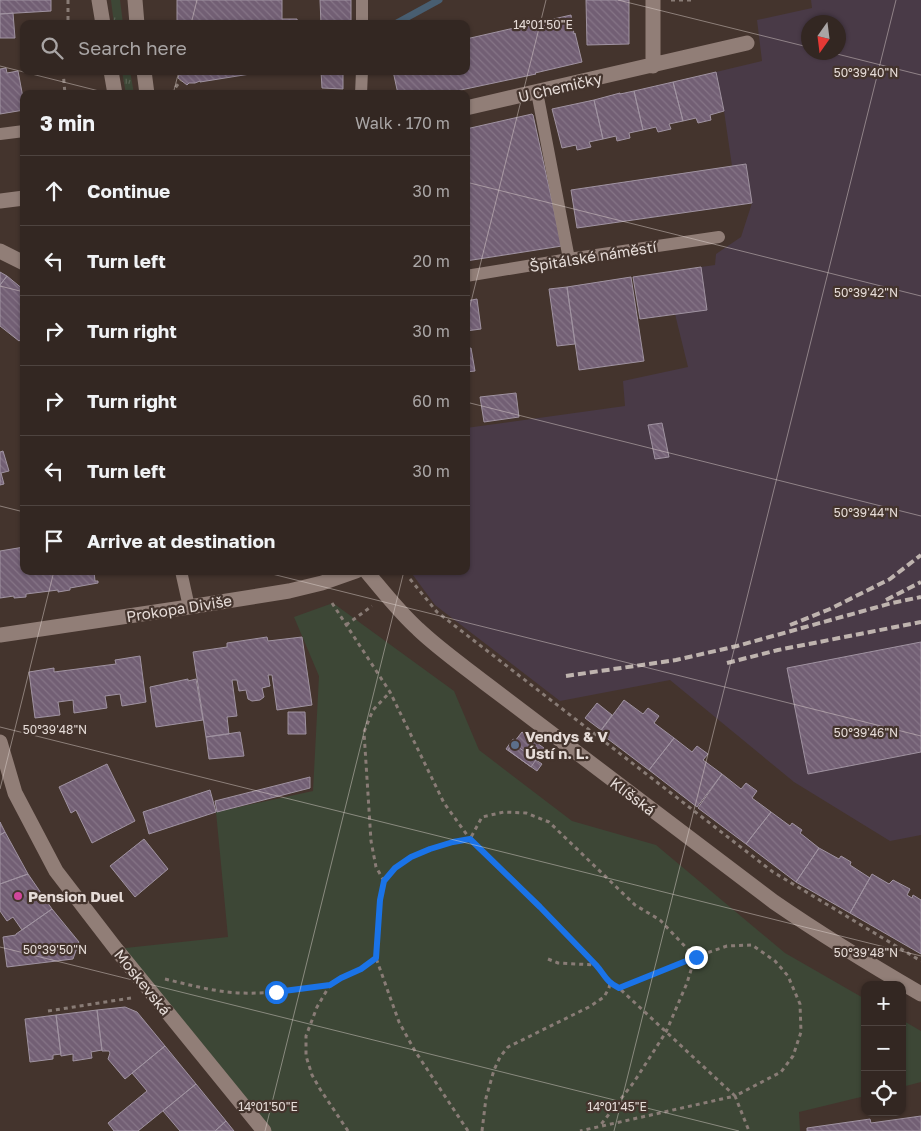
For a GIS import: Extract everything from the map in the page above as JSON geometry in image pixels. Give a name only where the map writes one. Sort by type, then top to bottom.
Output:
[{"type":"street","points":[[99,0],[102,20]]},
{"type":"street","points":[[135,0],[137,20]]},
{"type":"street","points":[[653,0],[653,66]]},
{"type":"street","name":"U Chemičky","points":[[470,107],[747,43]]},
{"type":"street","points":[[112,75],[114,90]]},
{"type":"street","points":[[145,75],[146,90]]},
{"type":"street","points":[[0,201],[20,198]]},
{"type":"street","points":[[4,253],[20,261]]},
{"type":"street","name":"Prokopa Diviše","points":[[0,635],[289,591],[345,575]]},
{"type":"street","name":"Klíšská","points":[[369,575],[386,596],[417,628],[439,648],[477,677],[774,902],[868,963],[921,994]]},
{"type":"street","name":"Moskevská","points":[[0,742],[14,793],[56,871],[116,949],[264,1131]]},
{"type":"lane","points":[[362,0],[362,20]]},
{"type":"lane","points":[[362,75],[362,90]]},
{"type":"lane","points":[[537,92],[569,259]]},
{"type":"lane","points":[[0,134],[20,132]]},
{"type":"lane","name":"Špitálské náměstí","points":[[470,275],[719,237]]},
{"type":"lane","points":[[182,575],[189,607]]},
{"type":"path","points":[[68,0],[68,20]]},
{"type":"path","points":[[668,0],[694,0]]},
{"type":"path","points":[[63,75],[65,90]]},
{"type":"path","points":[[174,90],[181,80]]},
{"type":"path","points":[[410,579],[437,612],[773,872],[921,961]]},
{"type":"path","points":[[332,603],[390,692],[444,803],[470,839],[540,907],[596,965],[610,983],[619,988],[736,1096],[749,1131]]},
{"type":"path","points":[[346,625],[374,605]]},
{"type":"path","points":[[384,881],[376,867],[370,841],[364,732],[373,710],[390,692]]},
{"type":"path","points":[[470,839],[482,817],[504,812],[526,813],[549,822],[636,905],[660,920],[696,957]]},
{"type":"path","points":[[468,1131],[398,1022],[376,958],[380,900],[384,881],[395,868],[411,857],[430,849],[470,839]]},
{"type":"path","points":[[580,1131],[736,1096],[781,1072],[793,1056],[801,1032],[800,1004],[788,976],[774,961],[752,945],[728,946],[619,988]]},
{"type":"path","points":[[599,1127],[634,1082],[666,1032],[696,957]]},
{"type":"path","points":[[164,979],[219,991],[241,993],[276,992],[330,985],[361,969],[376,958]]},
{"type":"path","points":[[548,959],[558,962],[596,965]]},
{"type":"path","points":[[482,1131],[486,1098],[500,1057],[508,1047],[589,1007],[604,997],[610,983]]},
{"type":"path","points":[[330,985],[317,1007],[306,1036],[306,1056],[312,1074],[320,1089],[348,1131]]},
{"type":"path","points":[[48,1011],[132,998]]},
{"type":"shaded area","points":[[811,0],[921,0],[921,835],[890,841],[794,782],[670,680],[560,701],[435,605],[413,575],[470,575],[470,427],[625,406],[623,381],[688,367],[675,314],[701,267],[715,265],[716,254],[741,237],[752,203],[746,164],[732,166],[716,72],[762,61],[757,20],[812,8]]},
{"type":"green space","points":[[111,0],[120,0],[122,20],[114,20]]},
{"type":"green space","points":[[123,75],[131,75],[133,90],[125,90]]},
{"type":"green space","points":[[333,603],[454,691],[479,750],[572,821],[656,845],[785,953],[861,997],[861,1097],[799,1112],[800,1131],[264,1131],[116,949],[228,937],[216,812],[313,791],[319,676],[294,617]]},
{"type":"green space","points":[[906,1022],[921,1031],[921,1082],[906,1086]]},
{"type":"building","points":[[0,0],[51,0],[51,11],[0,14]]},
{"type":"building","points":[[177,0],[282,0],[282,19],[297,20],[177,20]]},
{"type":"building","points":[[320,0],[351,0],[351,20],[321,20]]},
{"type":"building","points":[[586,0],[629,0],[629,44],[587,45]]},
{"type":"building","points":[[13,13],[15,38],[0,38],[0,14]]},
{"type":"building","points":[[571,15],[582,62],[461,90],[397,90],[394,75],[470,75],[470,38]]},
{"type":"building","points":[[6,68],[7,73],[18,71],[22,90],[20,90],[20,111],[0,114],[0,69]]},
{"type":"building","points":[[716,72],[724,111],[710,115],[711,120],[698,123],[696,118],[683,121],[673,82]]},
{"type":"building","points":[[179,75],[244,75],[200,81],[187,85],[178,78]]},
{"type":"building","points":[[321,75],[343,75],[343,89],[322,88]]},
{"type":"building","points":[[673,82],[683,121],[669,124],[671,129],[658,132],[656,127],[643,130],[634,91]]},
{"type":"building","points":[[634,91],[643,130],[629,133],[630,138],[617,141],[616,136],[603,139],[594,100]]},
{"type":"building","points":[[594,100],[603,139],[589,142],[591,147],[577,150],[576,145],[562,148],[552,109]]},
{"type":"building","points":[[533,115],[562,246],[470,260],[470,128]]},
{"type":"building","points":[[746,164],[752,203],[577,228],[571,190]]},
{"type":"building","points":[[701,267],[707,310],[640,319],[633,277]]},
{"type":"building","points":[[0,272],[7,276],[0,285]]},
{"type":"building","points":[[7,276],[20,287],[19,341],[0,326],[0,285]]},
{"type":"building","points":[[631,277],[644,361],[579,370],[567,287]]},
{"type":"building","points":[[567,287],[575,344],[557,346],[549,289]]},
{"type":"building","points":[[477,299],[481,329],[470,330],[470,300]]},
{"type":"building","points":[[470,348],[475,371],[470,372]]},
{"type":"building","points":[[516,393],[519,417],[484,422],[480,397]]},
{"type":"building","points":[[662,423],[669,457],[655,459],[648,425]]},
{"type":"building","points":[[3,451],[9,471],[1,473],[4,484],[0,485],[0,452]]},
{"type":"building","points":[[20,548],[20,575],[94,575],[95,581],[98,581],[98,583],[58,592],[58,590],[26,594],[26,597],[0,598],[0,551]]},
{"type":"building","points":[[267,637],[268,641],[302,637],[312,705],[277,710],[272,675],[268,675],[270,686],[262,688],[264,697],[260,700],[252,701],[248,699],[246,690],[239,691],[237,680],[232,680],[237,716],[227,717],[229,734],[206,737],[193,652],[227,647],[227,643]]},
{"type":"building","points":[[921,642],[921,752],[808,774],[787,668]]},
{"type":"building","points":[[140,656],[146,702],[122,706],[120,694],[105,696],[107,708],[74,713],[73,700],[58,702],[60,715],[35,718],[29,672],[54,668],[54,672],[116,664],[115,660]]},
{"type":"building","points":[[188,679],[188,681],[196,679],[203,720],[156,727],[150,687]]},
{"type":"building","points":[[624,700],[643,714],[648,708],[659,716],[654,723],[674,738],[649,770],[600,733]]},
{"type":"building","points":[[597,703],[612,715],[601,730],[585,718]]},
{"type":"building","points":[[288,712],[305,712],[306,734],[288,734]]},
{"type":"building","points":[[240,732],[244,756],[209,759],[206,737]]},
{"type":"building","points":[[522,732],[544,748],[531,767],[508,750]]},
{"type":"building","points":[[674,738],[692,752],[697,746],[708,754],[703,760],[722,774],[697,807],[649,770]]},
{"type":"building","points":[[513,739],[520,744],[518,747],[542,764],[537,771],[506,749]]},
{"type":"building","points":[[107,764],[135,821],[92,843],[76,810],[71,813],[59,787]]},
{"type":"building","points":[[722,774],[741,789],[746,783],[757,791],[752,798],[771,812],[746,844],[698,808]]},
{"type":"building","points":[[310,777],[310,788],[217,812],[215,801]]},
{"type":"building","points":[[210,790],[216,812],[149,834],[143,812]]},
{"type":"building","points":[[771,812],[790,826],[792,823],[802,830],[800,833],[819,848],[796,882],[746,844]]},
{"type":"building","points":[[0,822],[5,832],[0,835]]},
{"type":"building","points":[[5,832],[28,874],[0,884],[0,835]]},
{"type":"building","points":[[144,839],[168,869],[135,897],[110,866]]},
{"type":"building","points":[[819,848],[839,859],[841,856],[851,862],[850,865],[870,878],[850,913],[796,882]]},
{"type":"building","points":[[28,874],[52,909],[22,930],[13,917],[7,921],[0,911],[0,884]]},
{"type":"building","points":[[872,874],[889,884],[893,880],[910,889],[907,895],[912,898],[913,895],[921,900],[921,954],[850,913]]},
{"type":"building","points":[[52,909],[79,942],[73,959],[7,967],[3,937],[16,935]]},
{"type":"building","points":[[125,1007],[137,1012],[165,1046],[125,1079],[108,1059],[109,1051],[102,1051],[97,1010]]},
{"type":"building","points":[[97,1010],[102,1050],[91,1052],[92,1058],[73,1061],[73,1054],[61,1056],[56,1015]]},
{"type":"building","points":[[56,1015],[61,1054],[53,1055],[53,1059],[30,1062],[25,1019]]},
{"type":"building","points":[[165,1046],[196,1084],[138,1131],[114,1131],[108,1123],[147,1091],[132,1073]]},
{"type":"building","points":[[196,1084],[226,1121],[215,1131],[180,1131],[163,1111]]},
{"type":"building","points":[[921,1116],[921,1131],[807,1131],[807,1128],[870,1119],[871,1123]]},
{"type":"building","points":[[226,1121],[234,1131],[215,1131]]},
{"type":"waterway","points":[[402,20],[439,0]]},
{"type":"railway","points":[[790,625],[830,609],[890,579],[921,555]]},
{"type":"railway","points":[[886,600],[921,582]]},
{"type":"railway","points":[[566,676],[676,660],[737,646],[892,603],[921,597]]},
{"type":"railway","points":[[727,663],[778,650],[921,622]]},
{"type":"place","name":"Vendys & V Ústí n. L.","points":[[515,745]]},
{"type":"place","name":"Pension Duel","points":[[18,896]]},
{"type":"route","points":[[276,992],[330,985],[361,969],[376,958],[380,900],[384,881],[395,868],[411,857],[430,849],[470,839],[540,907],[596,965],[610,983],[619,988],[696,957]]}]
